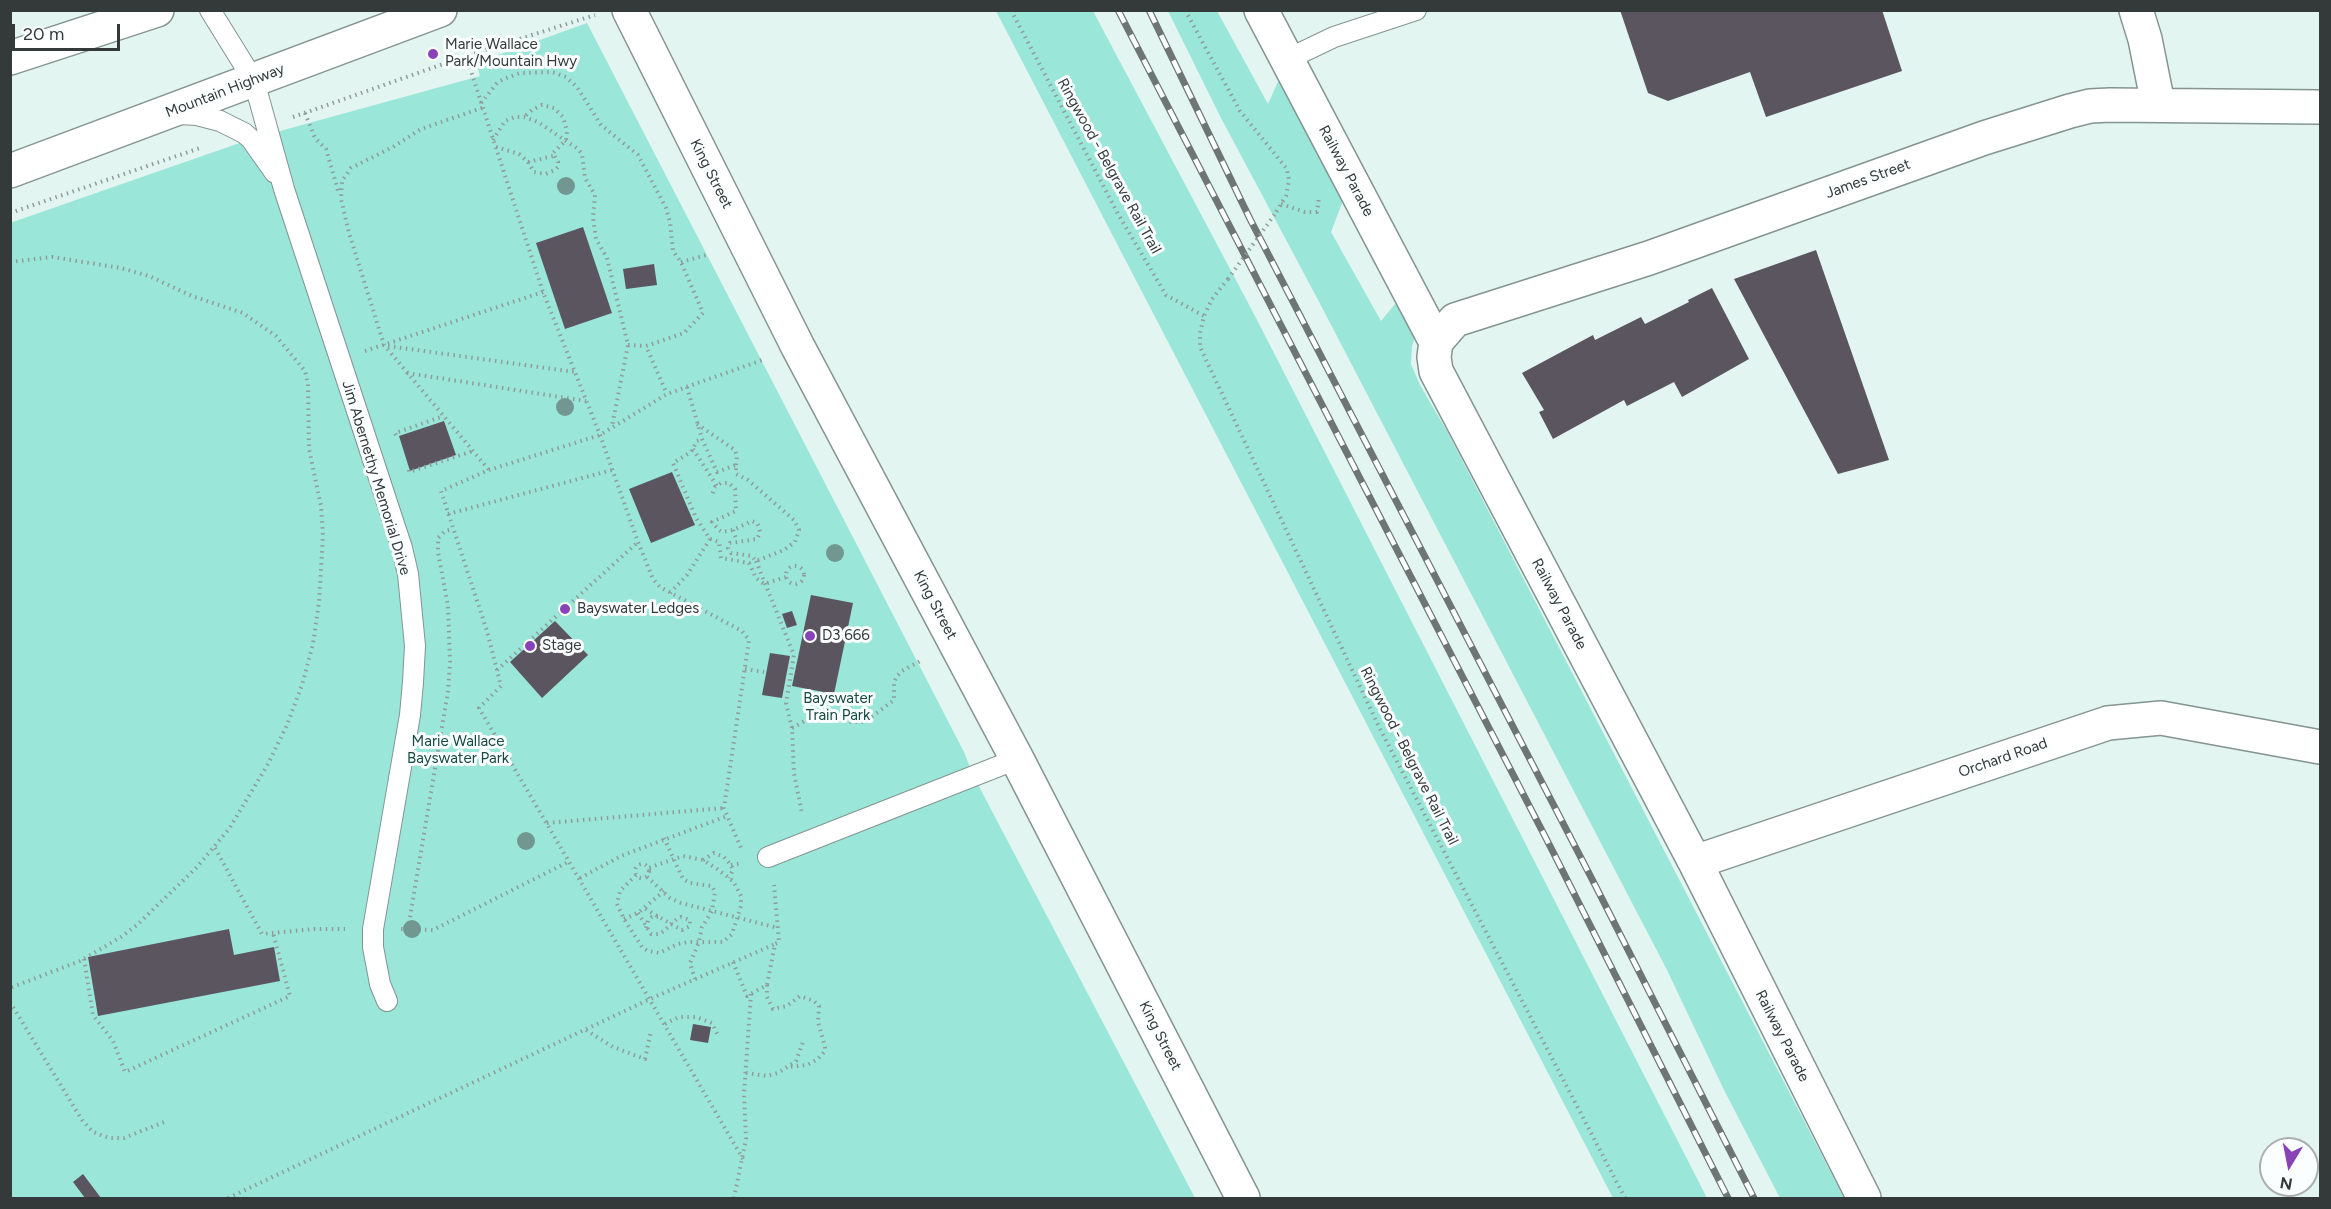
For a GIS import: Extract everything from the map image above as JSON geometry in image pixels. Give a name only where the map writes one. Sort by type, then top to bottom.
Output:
[{"type":"street","points":[[10,58],[113,18],[157,10]]},
{"type":"street","name":"Mountain Highway","points":[[10,171],[440,10]]},
{"type":"street","name":"King Street","points":[[629,10],[798,347],[1017,759],[1243,1198]]},
{"type":"street","name":"Railway Parade","points":[[1261,10],[1436,342],[1434,357],[1436,371],[1695,862],[1864,1198]]},
{"type":"street","points":[[2136,10],[2145,39],[2158,104]]},
{"type":"street","name":"James Street","points":[[1436,342],[1455,320],[1648,258],[1984,138],[2090,106],[2158,104],[2320,107]]},
{"type":"street","name":"Orchard Road","points":[[1695,862],[2108,723],[2161,718],[2320,747]]},
{"type":"lane","name":"Jim Abernethy Memorial Drive","points":[[210,10],[254,81],[284,189],[402,549],[408,574],[415,646],[410,716],[373,929],[373,947],[380,984],[387,1001]]},
{"type":"lane","points":[[1288,59],[1334,37],[1416,10]]},
{"type":"lane","points":[[167,114],[197,115],[220,121],[244,133],[270,164],[284,189]]},
{"type":"lane","points":[[768,857],[1017,759]]},
{"type":"path","name":"Ringwood - Belgrave Rail Trail","points":[[1011,10],[1118,214],[1167,295],[1204,316]]},
{"type":"path","name":"Ringwood - Belgrave Rail Trail","points":[[1185,10],[1240,111],[1287,169],[1289,180],[1286,196],[1275,214],[1212,299],[1204,316],[1200,347],[1379,727],[1625,1198]]},
{"type":"path","points":[[268,126],[466,56],[598,14]]},
{"type":"path","points":[[466,56],[543,292],[600,435],[653,579],[660,587],[748,636],[749,647],[724,808],[747,863],[731,865]]},
{"type":"path","points":[[341,199],[342,181],[357,164],[393,147],[421,129],[482,105],[497,83],[520,73],[546,70],[566,77],[577,87],[601,125],[638,155],[666,208],[673,251],[681,262],[703,313],[684,333],[646,346],[628,345]]},
{"type":"path","points":[[524,117],[542,105],[560,112],[566,123],[566,140],[556,148],[553,156]]},
{"type":"path","points":[[305,113],[315,138],[326,149],[341,199],[348,233],[384,345],[489,470]]},
{"type":"path","points":[[493,140],[505,121],[515,117],[524,117],[538,122],[566,140],[582,154],[585,178],[595,195],[593,217],[596,239],[607,258],[628,345],[612,427]]},
{"type":"path","points":[[10,213],[244,133]]},
{"type":"path","points":[[496,147],[519,154],[534,172],[540,174],[551,173],[558,167],[558,162],[553,156]]},
{"type":"path","points":[[528,162],[553,156]]},
{"type":"path","points":[[1281,204],[1305,212],[1317,212],[1320,189]]},
{"type":"path","points":[[681,262],[707,255]]},
{"type":"path","points":[[10,262],[52,257],[122,268],[149,276],[192,296],[234,310],[258,322],[276,336],[305,370],[309,392],[309,449],[321,506],[323,536],[319,602],[313,644],[302,685],[287,725],[257,785],[214,848],[137,925],[104,949],[63,969],[10,988]]},
{"type":"path","points":[[305,370],[543,292]]},
{"type":"path","points":[[384,345],[575,372]]},
{"type":"path","points":[[646,346],[667,394]]},
{"type":"path","points":[[743,1159],[479,708],[501,686],[487,631],[441,491],[489,470],[600,435],[667,394],[798,347]]},
{"type":"path","points":[[407,373],[586,401]]},
{"type":"path","points":[[687,387],[702,439],[717,472],[736,465]]},
{"type":"path","points":[[399,442],[395,432],[444,416]]},
{"type":"path","points":[[698,423],[735,450],[736,474],[748,480],[797,525],[799,530],[795,542],[784,550],[756,561]]},
{"type":"path","points":[[702,439],[697,441],[693,449],[673,463],[696,518],[710,539],[719,542],[721,558],[749,563],[756,578],[764,584]]},
{"type":"path","points":[[693,449],[717,486]]},
{"type":"path","points":[[406,462],[410,472],[473,451]]},
{"type":"path","points":[[448,514],[612,470]]},
{"type":"path","points":[[711,497],[717,486],[724,483],[735,489],[737,509],[734,513],[712,522],[722,532],[733,530],[752,521],[757,523],[760,532],[757,539],[730,543],[728,550],[752,556],[756,561],[794,655],[786,703],[792,728],[794,773],[803,816],[804,842]]},
{"type":"path","points":[[733,530],[737,541]]},
{"type":"path","points":[[670,593],[687,575],[710,539]]},
{"type":"path","points":[[497,670],[638,542]]},
{"type":"path","points":[[793,566],[802,568],[805,574],[804,579],[797,584],[791,583],[786,577],[788,569],[793,566]]},
{"type":"path","points":[[764,584],[786,577]]},
{"type":"path","points":[[792,728],[825,710],[835,711],[849,722],[865,722],[894,700],[897,676],[922,660]]},
{"type":"path","points":[[745,669],[764,672]]},
{"type":"path","points":[[547,823],[724,808]]},
{"type":"path","points":[[580,879],[621,856],[727,816]]},
{"type":"path","points":[[664,838],[686,882],[712,886],[715,895],[712,911],[702,927],[699,942],[690,963],[695,979]]},
{"type":"path","points":[[703,860],[714,853],[724,857],[731,865],[732,874],[729,878]]},
{"type":"path","points":[[647,877],[650,872],[648,868],[644,864],[639,865],[636,868],[636,875],[620,891],[617,904],[624,920],[642,947],[654,953],[663,952],[678,944],[723,942],[732,934],[738,918],[741,896],[739,889],[729,878],[703,860],[687,856],[648,868]]},
{"type":"path","points":[[228,1198],[650,999],[779,942],[773,876],[768,857]]},
{"type":"path","points":[[636,875],[640,878],[647,877],[675,901],[778,928]]},
{"type":"path","points":[[624,920],[638,913],[664,891]]},
{"type":"path","points":[[638,913],[651,934],[659,934],[671,924],[683,917],[690,920],[690,928],[682,930],[671,924],[644,908]]},
{"type":"path","points":[[646,929],[648,920],[652,917],[659,917]]},
{"type":"path","points":[[84,958],[93,1014],[112,1041],[125,1072],[290,996],[273,933]]},
{"type":"path","points":[[775,944],[767,997],[773,1009],[787,1006],[800,996],[814,1001],[819,1006],[818,1022],[825,1047],[825,1051],[818,1059],[807,1065],[789,1066]]},
{"type":"path","points":[[732,962],[747,996],[767,985]]},
{"type":"path","points":[[734,1198],[746,1139],[746,1073],[751,993]]},
{"type":"path","points":[[10,1002],[82,1120],[93,1132],[109,1138],[124,1138],[164,1122]]},
{"type":"path","points":[[665,1024],[679,1017],[696,1017],[712,1023],[718,1036]]},
{"type":"path","points":[[586,1029],[613,1047],[645,1059],[651,1031]]},
{"type":"path","points":[[746,1073],[767,1076],[789,1066],[799,1057],[803,1042]]},
{"type":"green space","points":[[996,11],[1093,11],[1255,316],[1707,1198],[1613,1198]]},
{"type":"green space","points":[[1168,11],[1217,11],[1268,104],[1280,77],[1344,198],[1331,232],[1381,321],[1395,304],[1419,325],[1412,346],[1411,364],[1420,385],[1448,433],[1844,1198],[1780,1198],[1724,1090],[1667,970],[1221,118]]},
{"type":"green space","name":"Marie Wallace Bayswater Park","points":[[587,23],[964,752],[973,775],[1195,1198],[11,1198],[10,223],[251,139],[480,76],[476,63]]},
{"type":"building","points":[[1620,10],[1882,10],[1902,71],[1766,117],[1750,72],[1668,101],[1648,93]]},
{"type":"building","points":[[583,227],[612,313],[565,329],[536,243]]},
{"type":"building","points":[[1816,250],[1889,460],[1838,474],[1734,279]]},
{"type":"building","points":[[654,264],[657,285],[626,289],[623,269]]},
{"type":"building","points":[[1712,288],[1749,359],[1682,397],[1674,382],[1627,406],[1624,400],[1553,439],[1539,412],[1544,410],[1522,373],[1593,335],[1595,340],[1641,317],[1645,324]]},
{"type":"building","points":[[444,421],[456,455],[410,471],[399,436]]},
{"type":"building","points":[[672,472],[695,525],[651,543],[629,489]]},
{"type":"building","points":[[811,595],[853,603],[834,694],[792,686]]},
{"type":"building","points":[[792,611],[797,625],[787,628],[782,614]]},
{"type":"building","points":[[555,621],[588,655],[542,698],[510,662]]},
{"type":"building","points":[[770,653],[790,656],[782,698],[762,695]]},
{"type":"building","points":[[229,929],[234,955],[274,947],[280,981],[98,1016],[88,957]]},
{"type":"building","points":[[693,1024],[711,1027],[708,1043],[690,1040]]},
{"type":"building","points":[[83,1174],[101,1198],[85,1198],[73,1182]]},
{"type":"railway","points":[[1118,10],[1550,846],[1728,1198]]},
{"type":"railway","points":[[1149,10],[1250,219],[1593,881],[1754,1198]]},
{"type":"place","name":"Marie Wallace Park/Mountain Hwy","points":[[433,54]]},
{"type":"place","name":"Bayswater Ledges","points":[[565,609]]},
{"type":"place","name":"D3 666","points":[[810,636]]},
{"type":"place","name":"Stage","points":[[530,646]]},
{"type":"park label","name":"Bayswater Train Park","points":[[838,708]]}]
